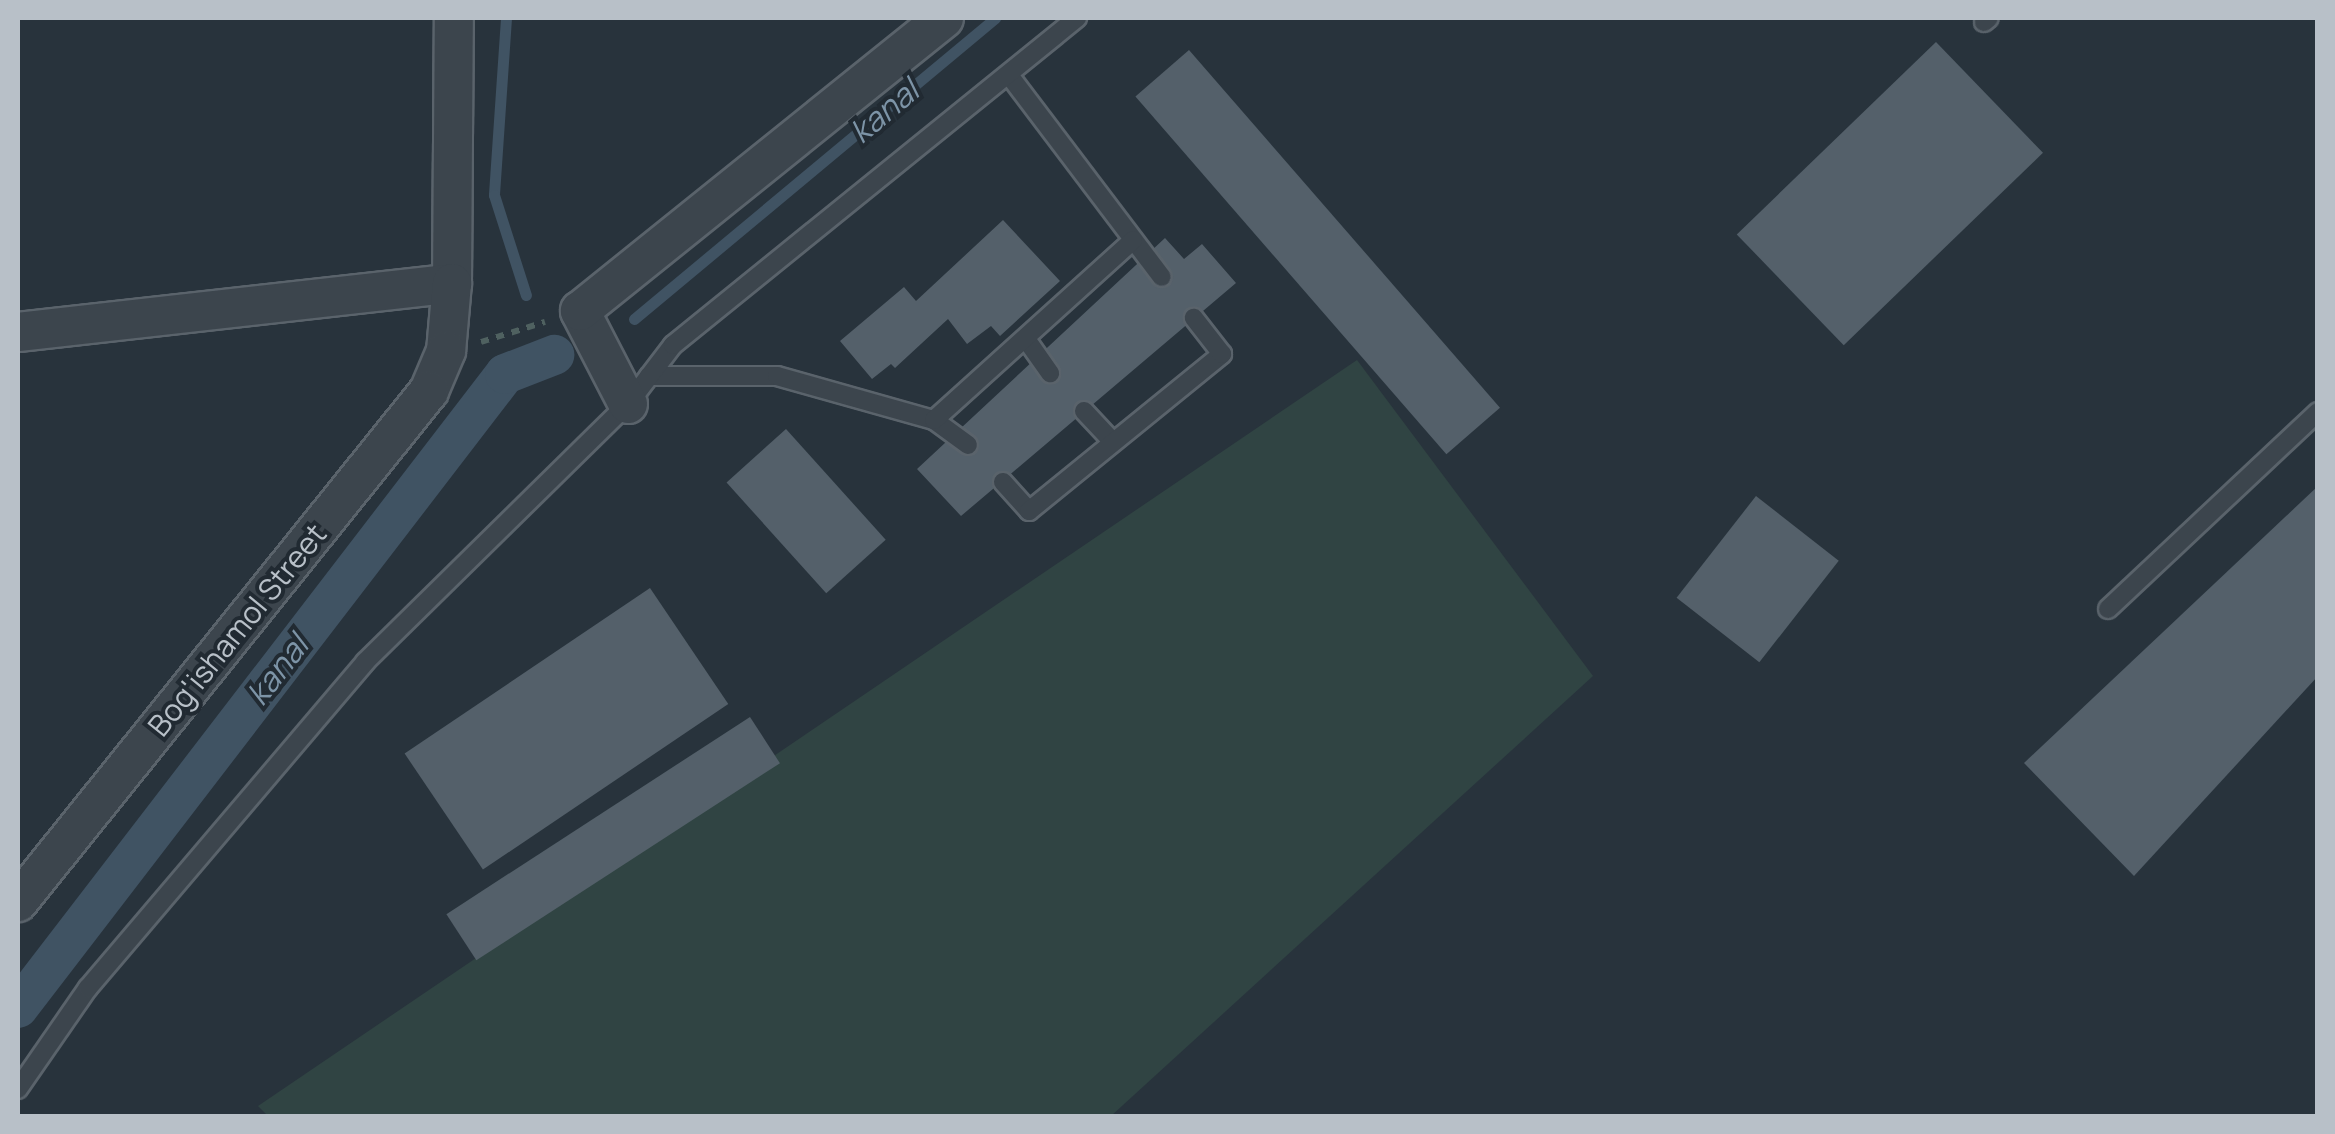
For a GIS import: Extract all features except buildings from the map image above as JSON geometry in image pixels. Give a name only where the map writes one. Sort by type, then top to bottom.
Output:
[{"type":"street","name":"Bog'ishamol Street","points":[[18,902],[429,391],[446,351],[452,283],[454,18]]},
{"type":"street","points":[[638,390],[580,311],[944,18]]},
{"type":"street","points":[[18,332],[452,283]]},
{"type":"lane","points":[[18,1089],[88,988],[365,662],[638,390],[673,345],[1077,18]]},
{"type":"lane","points":[[1009,75],[1162,277]]},
{"type":"lane","points":[[934,420],[1134,240]]},
{"type":"lane","points":[[1003,482],[1029,511],[1222,354],[1194,318]]},
{"type":"lane","points":[[1026,339],[1050,373]]},
{"type":"lane","points":[[638,390],[776,376],[934,420],[968,445]]},
{"type":"lane","points":[[1084,411],[1113,442]]},
{"type":"lane","points":[[2108,608],[2318,412]]},
{"type":"path","points":[[446,351],[580,311]]},
{"type":"green space","points":[[1357,360],[1593,676],[1111,1116],[268,1116],[258,1106]]},
{"type":"waterway","name":"kanal","points":[[506,18],[494,195],[526,295]]},
{"type":"waterway","name":"kanal","points":[[634,319],[995,18]]},
{"type":"waterway","name":"kanal","points":[[18,1008],[505,374],[554,355]]}]
